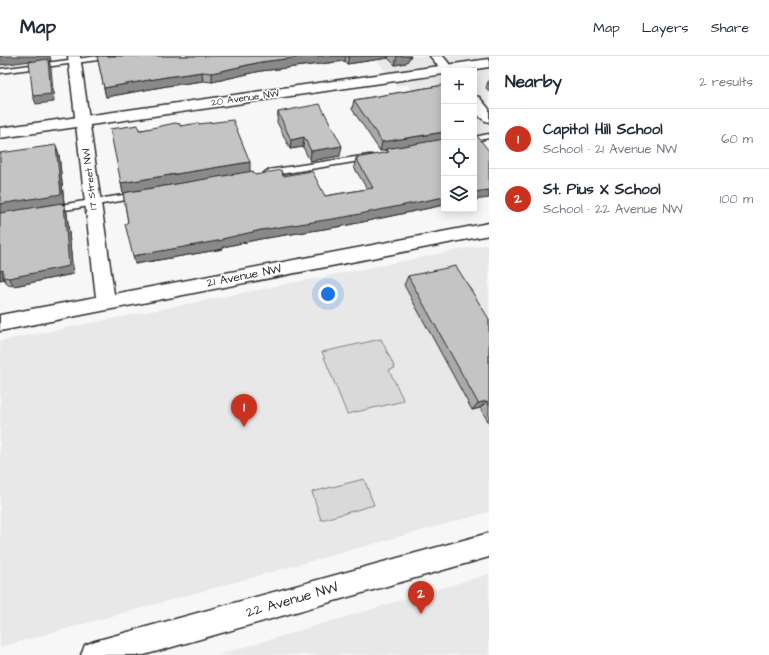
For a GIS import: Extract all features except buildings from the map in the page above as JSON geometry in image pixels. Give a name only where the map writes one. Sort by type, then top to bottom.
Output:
[{"type":"street","points":[[436,56],[446,68]]},
{"type":"street","name":"17 Street NW","points":[[74,58],[106,302]]},
{"type":"street","name":"20 Avenue NW","points":[[460,68],[489,63]]},
{"type":"street","name":"20 Avenue NW","points":[[0,133],[441,71]]},
{"type":"street","points":[[477,104],[489,118]]},
{"type":"street","name":"21 Avenue NW","points":[[0,323],[489,229]]},
{"type":"street","name":"22 Avenue NW","points":[[95,655],[154,647],[489,545]]},
{"type":"lane","points":[[0,70],[74,58],[113,56]]},
{"type":"lane","points":[[477,138],[489,136]]},
{"type":"lane","points":[[257,175],[374,156]]},
{"type":"lane","points":[[43,211],[148,194]]},
{"type":"shaded area","points":[[374,56],[489,56],[489,133],[477,135],[477,68],[441,68],[441,129],[408,85],[396,86]]},
{"type":"shaded area","points":[[489,244],[489,512],[0,647],[0,341]]},
{"type":"shaded area","points":[[381,339],[395,368],[389,370],[404,401],[347,414],[322,352]]},
{"type":"shaded area","points":[[364,479],[374,505],[321,520],[312,492]]},
{"type":"shaded area","points":[[489,574],[489,655],[218,655]]},
{"type":"place","name":"Capitol Hill School","points":[[244,427]]},
{"type":"place","name":"St. Pius X School","points":[[421,614]]}]
